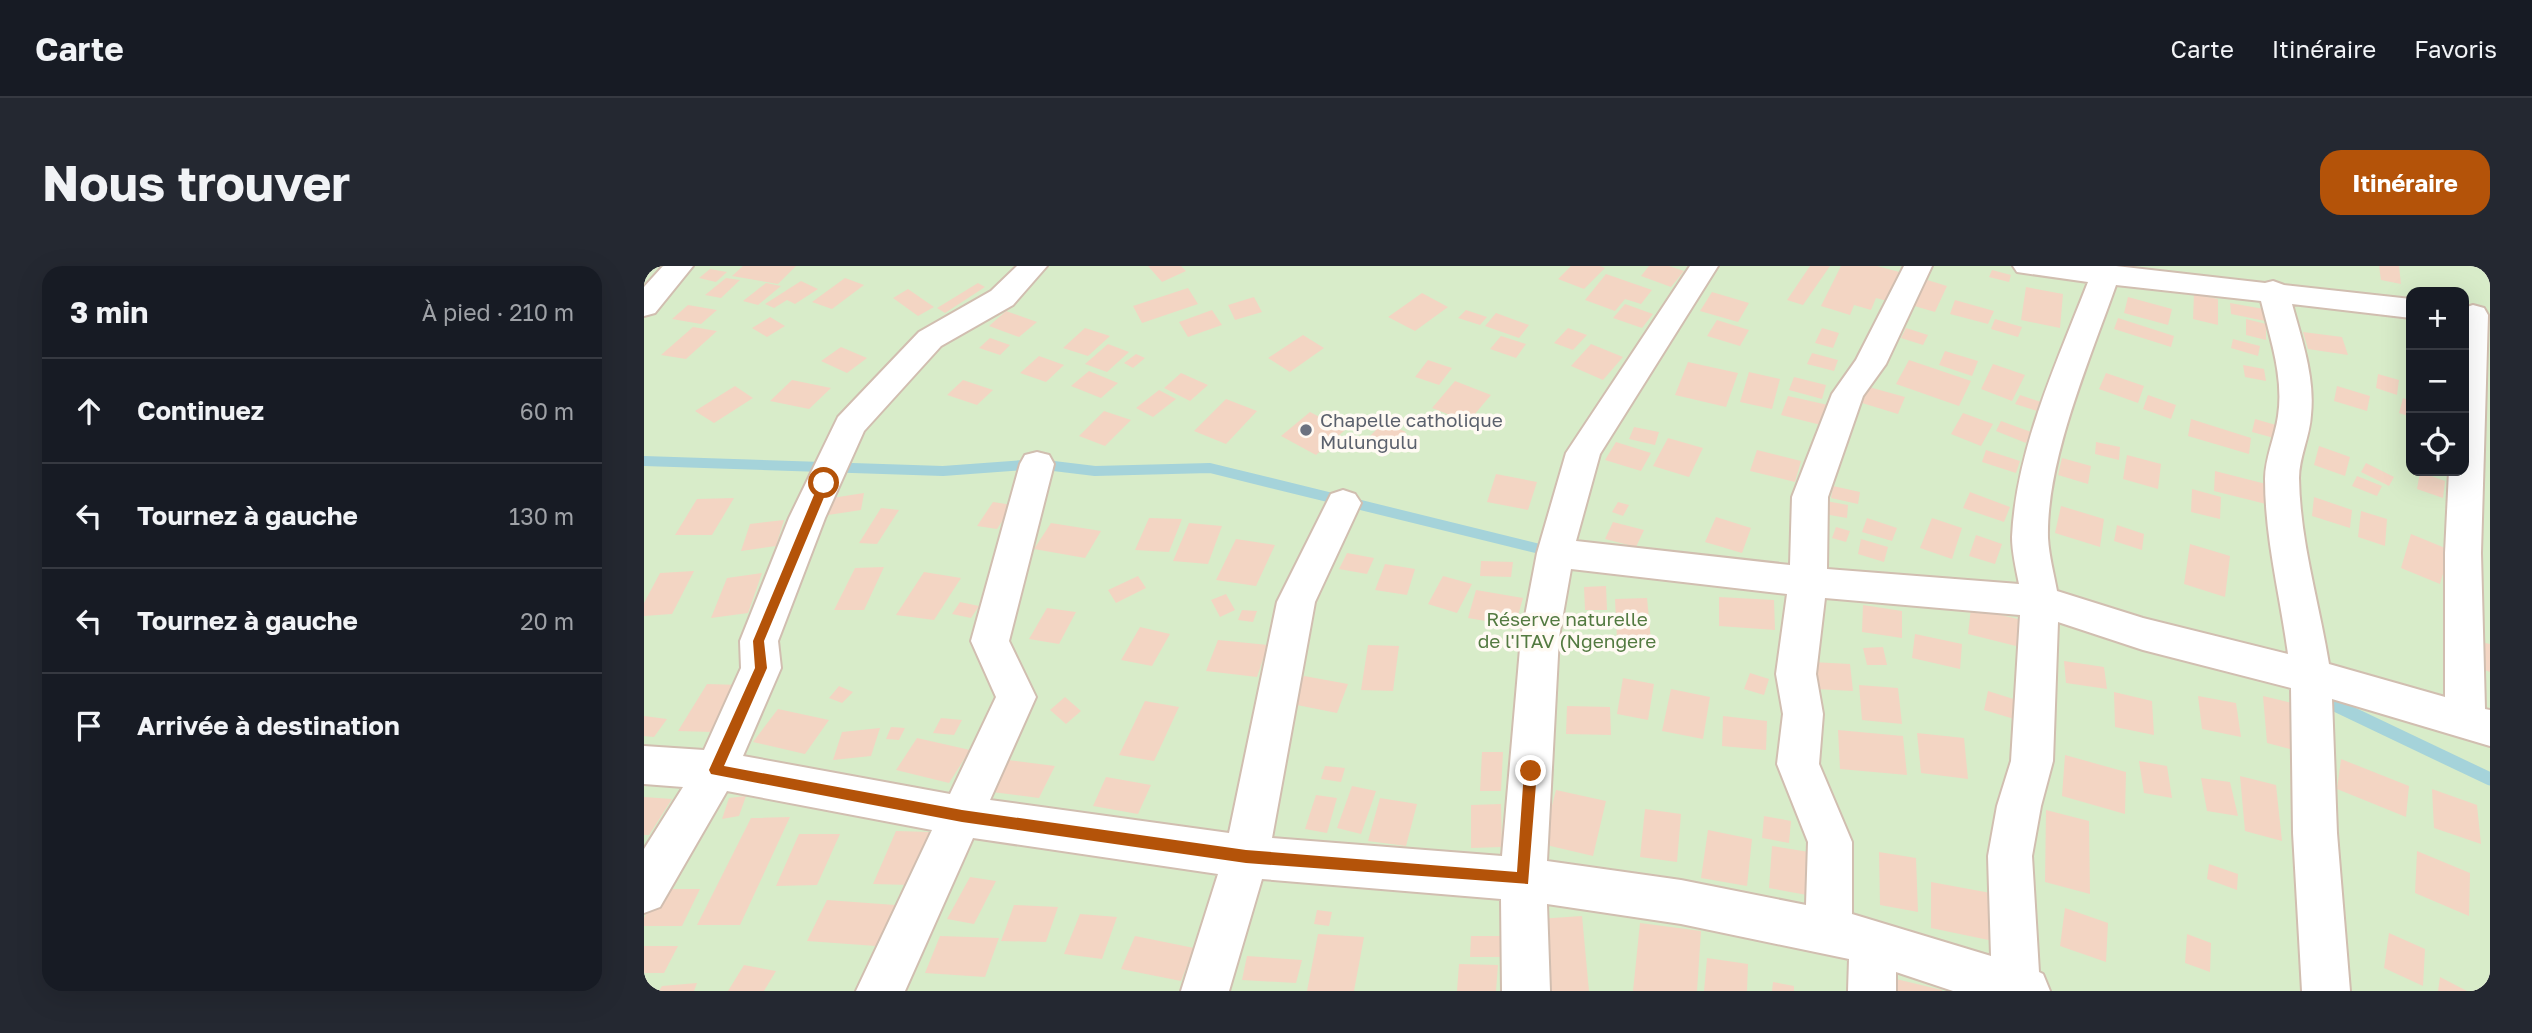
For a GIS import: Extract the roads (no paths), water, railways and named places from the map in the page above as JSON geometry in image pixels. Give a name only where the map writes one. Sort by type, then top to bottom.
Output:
[{"type":"street","points":[[644,306],[679,266]]},
{"type":"street","points":[[644,891],[716,770],[761,668],[759,641],[773,602],[850,425],[930,340],[1002,298],[1033,266]]},
{"type":"street","points":[[1526,991],[1523,879],[1540,637],[1555,553],[1583,453],[1704,266]]},
{"type":"street","points":[[1872,991],[1851,937],[1830,842],[1798,764],[1802,714],[1796,674],[1808,580],[1810,497],[1848,394],[1870,364],[1918,266]]},
{"type":"street","points":[[2027,266],[2106,272],[2406,306]]},
{"type":"street","points":[[644,765],[716,770],[962,816],[1246,857],[1523,879],[1681,902],[1851,937],[2021,989],[2011,856],[2019,806],[2032,761],[2040,601],[2030,539],[2035,486],[2062,393],[2106,272]]},
{"type":"street","points":[[2273,290],[2294,370],[2295,415],[2282,476],[2287,553],[2300,603],[2311,676],[2315,833],[2326,991]]},
{"type":"street","points":[[1555,553],[2040,601],[2143,634],[2311,676],[2477,724],[2463,553],[2476,316]]},
{"type":"street","points":[[880,991],[1016,697],[990,641],[1037,464]]},
{"type":"street","points":[[1205,991],[1246,857],[1296,602],[1343,503]]},
{"type":"waterway","points":[[644,461],[943,471],[1037,464],[1095,471],[1210,468],[1552,552]]},
{"type":"waterway","points":[[2320,698],[2490,779]]},
{"type":"place","name":"Chapelle catholique Mulungulu","points":[[1306,430]]},
{"type":"park label","name":"Réserve naturelle de l'ITAV (Ngengere","points":[[1567,629]]}]
